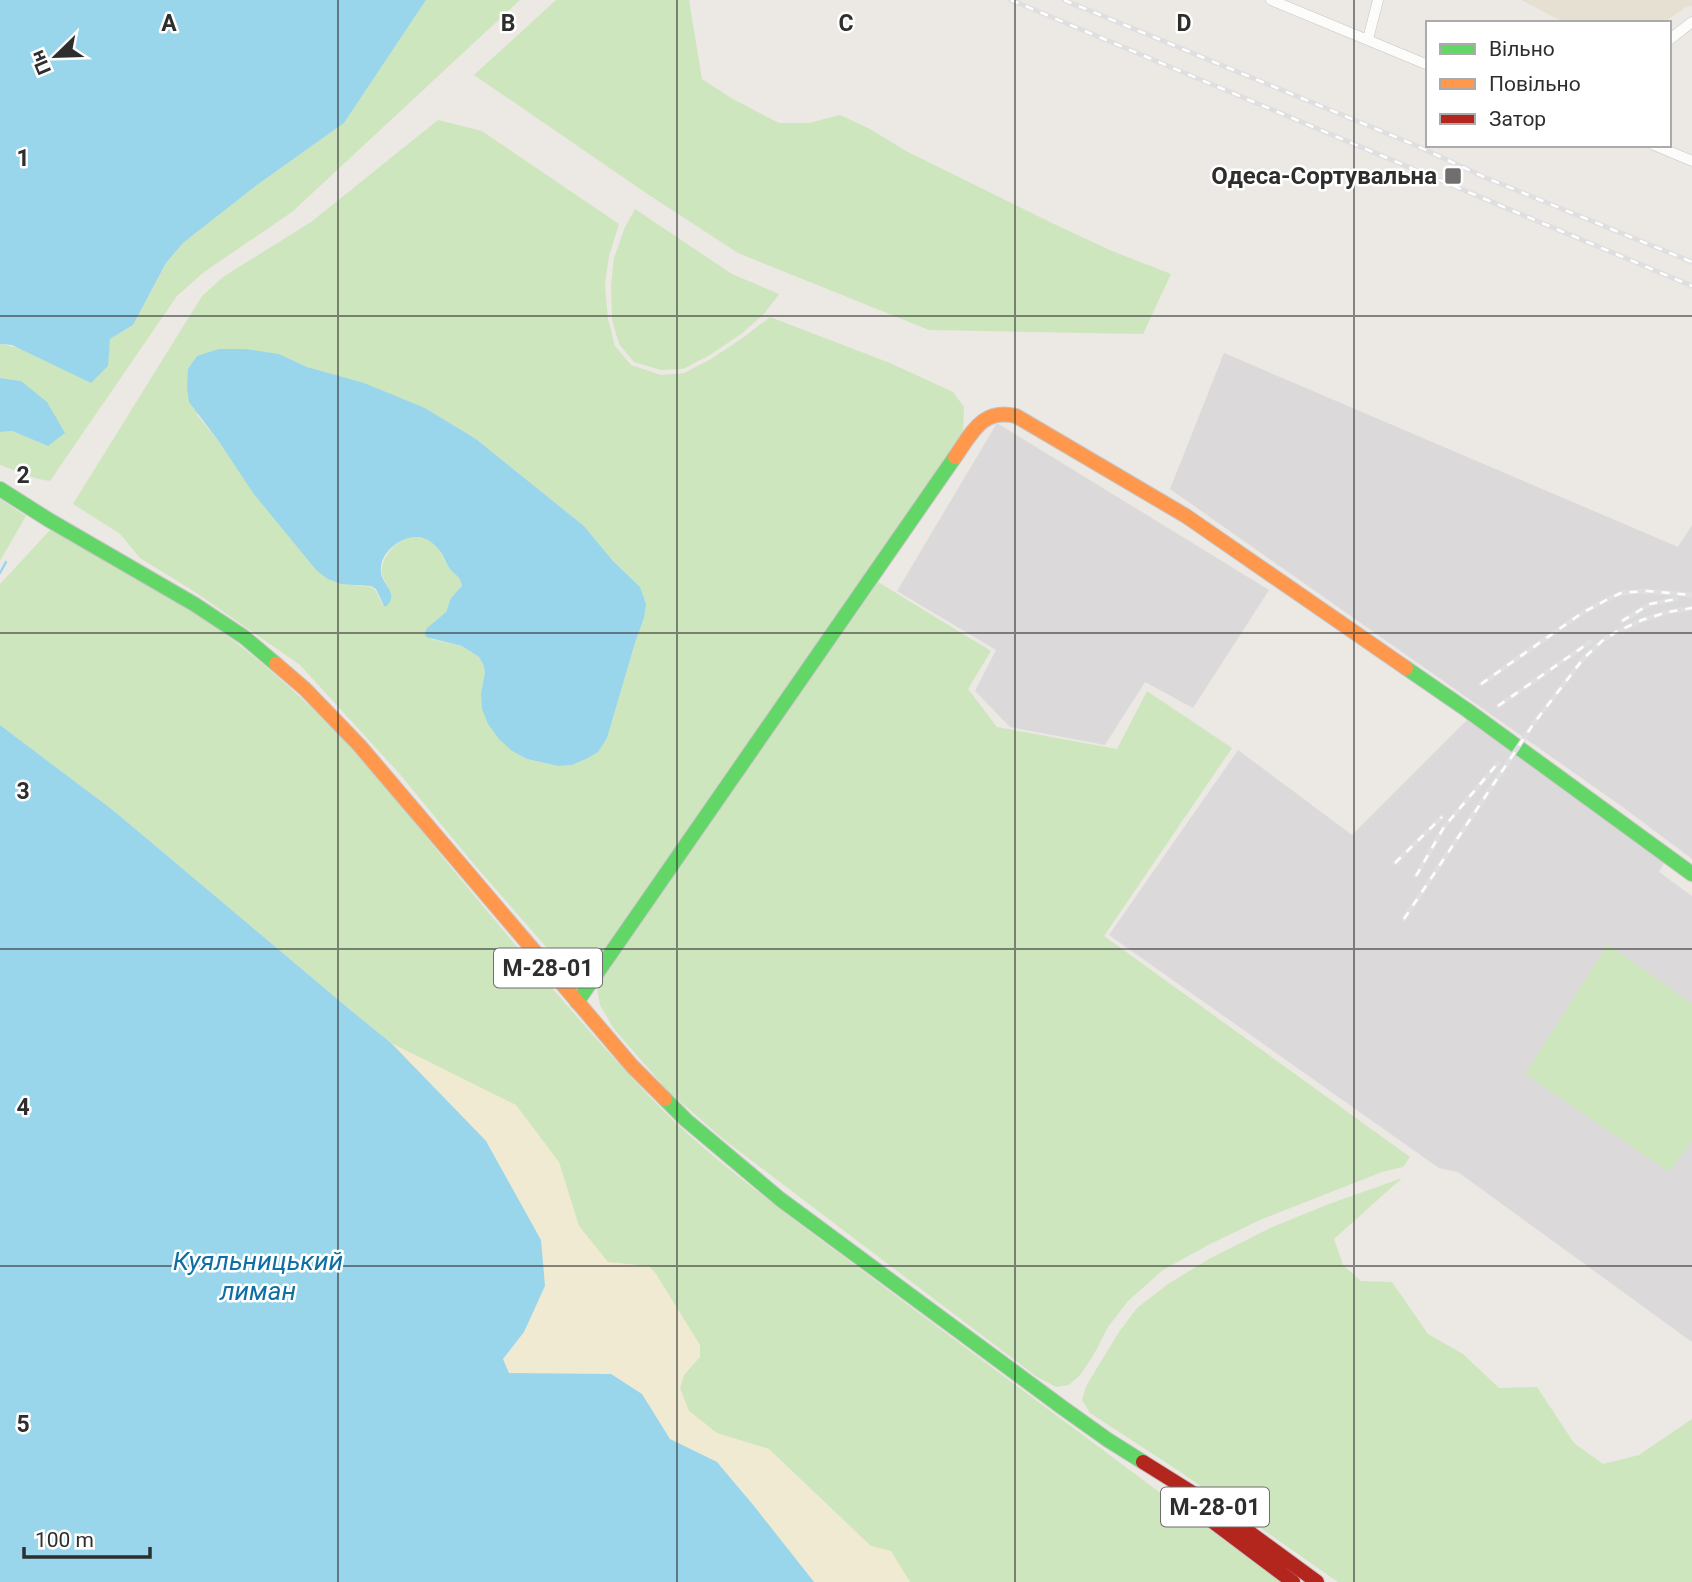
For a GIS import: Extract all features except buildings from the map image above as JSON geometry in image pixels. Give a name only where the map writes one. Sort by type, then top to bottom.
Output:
[{"type":"main road","points":[[577,1002],[976,427],[988,416],[998,413],[1016,416],[1186,516],[1467,710],[1692,874]]},
{"type":"main road","name":"М-28-01","points":[[0,489],[194,604],[244,637],[305,689],[359,745],[632,1066],[686,1120],[735,1162],[1063,1409],[1215,1507],[1317,1582]]},
{"type":"main road","name":"М-28-01","points":[[1108,1440],[1206,1518],[1293,1582]]},
{"type":"street","points":[[1271,0],[1426,64]]},
{"type":"street","points":[[1368,39],[1378,0]]},
{"type":"street","points":[[1671,38],[1692,22]]},
{"type":"street","points":[[1659,147],[1692,161]]},
{"type":"shaded area","points":[[1521,0],[1692,0],[1692,6],[1686,7],[1666,21],[1561,21]]},
{"type":"shaded area","points":[[1224,353],[1678,547],[1692,525],[1692,859],[1620,805],[1170,489]]},
{"type":"shaded area","points":[[997,423],[1269,590],[1193,708],[1145,682],[1105,745],[1010,727],[975,691],[996,650],[897,591]]},
{"type":"shaded area","points":[[1467,720],[1664,863],[1659,872],[1692,896],[1692,1004],[1608,945],[1669,1172],[1692,1141],[1692,1342],[1458,1172],[1439,1168],[1109,935],[1238,750],[1352,835]]},
{"type":"green space","points":[[426,0],[520,0],[292,212],[204,272],[177,296],[50,481],[0,465],[0,432],[12,431],[48,446],[21,381],[0,378],[0,344],[107,366],[110,339],[133,325],[166,263],[183,243],[257,185],[344,123]]},
{"type":"green space","points":[[556,0],[689,0],[702,79],[731,98],[779,123],[809,123],[840,115],[906,151],[1054,224],[1171,274],[1143,334],[929,330],[738,253],[474,75]]},
{"type":"green space","points":[[438,120],[482,131],[619,224],[609,256],[605,285],[608,319],[615,346],[631,365],[661,375],[684,373],[711,359],[770,317],[890,363],[953,392],[964,407],[963,434],[596,967],[581,979],[568,974],[562,968],[398,772],[300,665],[195,592],[140,558],[120,534],[73,504],[202,296],[223,277],[311,222]],"holes":[[[279,354],[307,367],[425,408],[476,439],[584,526],[613,561],[640,587],[644,618],[607,738],[586,759],[572,765],[558,766],[527,759],[512,751],[481,693],[485,672],[479,657],[462,646],[431,639],[433,623],[446,612],[452,598],[462,586],[434,545],[425,539],[411,537],[399,542],[389,552],[382,571],[391,593],[387,606],[383,605],[373,588],[357,586],[220,443],[197,415]]]},
{"type":"green space","points":[[635,209],[732,274],[779,294],[764,314],[741,334],[683,369],[661,370],[634,362],[619,344],[612,320],[611,286],[614,258],[625,227]]},
{"type":"green space","points":[[0,499],[26,516],[0,561]]},
{"type":"green space","points":[[50,530],[191,611],[237,643],[312,708],[385,787],[598,1040],[665,1113],[702,1147],[801,1225],[1280,1582],[814,1582],[391,1043],[114,811],[0,725],[0,584]]},
{"type":"green space","points":[[878,582],[991,651],[968,689],[997,727],[1117,749],[1147,691],[1232,748],[1104,936],[1410,1157],[1403,1167],[1382,1172],[1260,1220],[1163,1270],[1128,1301],[1108,1327],[1080,1375],[1069,1385],[1056,1387],[1037,1377],[723,1139],[667,1090],[614,1029],[600,1005],[597,988],[612,961]]},
{"type":"green space","points":[[1608,944],[1692,1004],[1692,1141],[1669,1172],[1525,1074]]},
{"type":"green space","points":[[1402,1178],[1334,1239],[1343,1265],[1361,1281],[1392,1282],[1428,1334],[1463,1354],[1499,1388],[1537,1387],[1574,1443],[1603,1464],[1639,1455],[1692,1419],[1692,1582],[1338,1582],[1182,1473],[1090,1413],[1082,1400],[1086,1386],[1137,1308],[1168,1284],[1209,1259],[1270,1228]]},
{"type":"sand","points":[[391,1043],[516,1105],[559,1162],[579,1226],[608,1262],[649,1266],[700,1345],[700,1357],[684,1375],[680,1388],[689,1411],[717,1433],[769,1449],[871,1546],[891,1551],[910,1582],[814,1582],[717,1462],[670,1439],[642,1394],[611,1374],[509,1373],[503,1360],[524,1332],[486,1141]]},
{"type":"water","points":[[0,0],[426,0],[344,123],[257,185],[183,243],[166,263],[133,325],[110,339],[108,366],[91,383],[12,345],[0,344]]},
{"type":"water","points":[[219,349],[245,349],[279,354],[307,367],[364,383],[425,408],[476,439],[584,526],[613,561],[640,587],[646,604],[644,618],[607,738],[598,752],[572,765],[558,766],[527,759],[512,751],[499,739],[488,724],[482,709],[481,693],[485,672],[479,657],[462,646],[426,637],[427,628],[446,612],[451,598],[462,586],[459,578],[431,542],[420,537],[410,538],[397,543],[387,553],[381,565],[381,572],[391,593],[387,606],[384,606],[376,589],[371,586],[341,584],[317,571],[253,493],[189,402],[188,369],[197,356]]},
{"type":"water","points":[[0,378],[21,381],[47,402],[65,433],[48,446],[12,431],[0,432]]},
{"type":"water","name":"Куяльницький лиман","points":[[0,725],[114,811],[391,1043],[486,1141],[541,1240],[545,1286],[524,1332],[503,1359],[509,1373],[611,1374],[642,1394],[670,1439],[717,1462],[814,1582],[0,1582]]},
{"type":"waterway","points":[[0,573],[6,562]]},
{"type":"railway","points":[[1011,0],[1692,286]]},
{"type":"railway","points":[[1064,0],[1692,262]]},
{"type":"railway","points":[[1481,684],[1582,613],[1621,593],[1647,591],[1692,595]]},
{"type":"railway","points":[[1622,621],[1650,604],[1676,599]]},
{"type":"railway","points":[[1404,919],[1534,723],[1583,659],[1616,632],[1642,620],[1692,608]]},
{"type":"railway","points":[[1498,706],[1590,642]]},
{"type":"railway","points":[[1416,876],[1444,827],[1498,763]]},
{"type":"railway","points":[[1395,863],[1442,817]]},
{"type":"traffic: fast","points":[[577,1002],[955,457]]},
{"type":"traffic: fast","points":[[0,489],[194,604],[244,637],[276,664]]},
{"type":"traffic: fast","points":[[1406,668],[1692,874]]},
{"type":"traffic: fast","points":[[665,1099],[780,1199],[1063,1408],[1143,1462]]},
{"type":"traffic: slow","points":[[955,457],[973,431],[986,419],[1004,414],[1016,416],[1186,516],[1406,668]]},
{"type":"traffic: slow","points":[[276,664],[305,689],[359,745],[632,1066],[665,1099]]},
{"type":"traffic: jam","points":[[1143,1462],[1215,1507],[1317,1582]]},
{"type":"traffic: jam","points":[[1176,1494],[1293,1582]]},
{"type":"place","name":"Одеса-Сортувальна","points":[[1453,176]]}]
